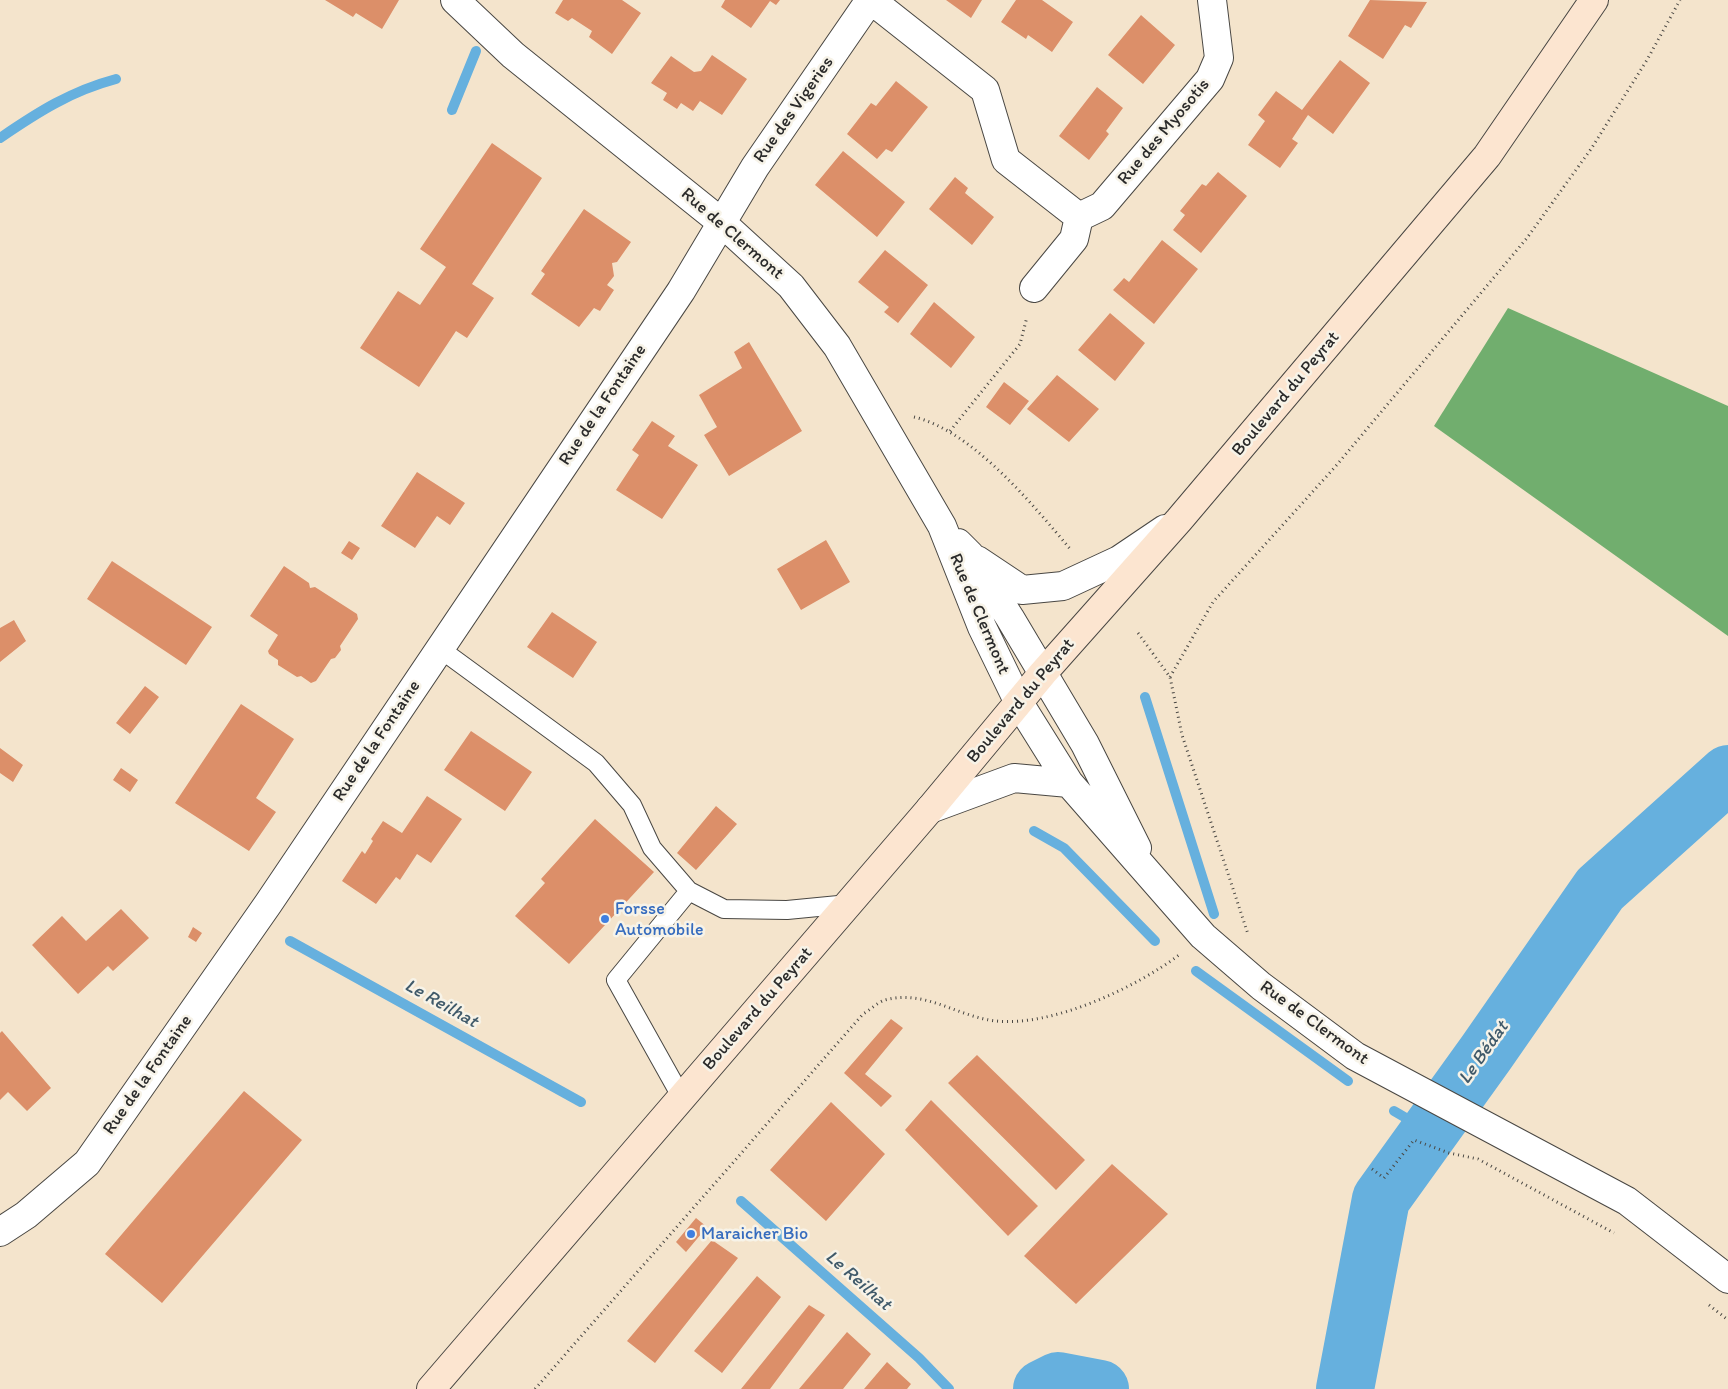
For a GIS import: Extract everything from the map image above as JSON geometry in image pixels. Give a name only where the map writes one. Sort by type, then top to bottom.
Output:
[{"type":"main road","name":"Boulevard du Peyrat","points":[[431,1389],[849,904],[1043,673],[1179,520],[1487,156],[1594,0]]},
{"type":"street","name":"Rue de Clermont","points":[[455,0],[513,55],[721,222],[791,286],[837,346],[942,526],[982,627],[1019,702],[1069,783],[1156,885],[1203,936],[1307,1022],[1355,1056],[1628,1201],[1728,1279]]},
{"type":"street","name":"Rue des Vigeries","points":[[721,222],[755,167],[870,0]]},
{"type":"street","points":[[870,0],[985,90],[1006,160],[1079,217],[1074,239],[1034,288]]},
{"type":"street","name":"Rue des Myosotis","points":[[1079,217],[1102,206],[1210,79],[1219,58],[1212,0]]},
{"type":"street","name":"Rue de la Fontaine","points":[[0,1232],[26,1215],[87,1163],[268,904],[681,291],[721,222]]},
{"type":"street","name":"Rue de Clermont","points":[[942,526],[970,555],[1022,590],[1063,586],[1120,560],[1179,520]]},
{"type":"street","name":"Rue de Clermont","points":[[970,555],[1085,744],[1156,885]]},
{"type":"street","points":[[930,809],[1014,778],[1069,783]]},
{"type":"lane","points":[[439,648],[596,763],[632,805],[652,848],[689,891],[724,909],[787,910],[849,904]]},
{"type":"lane","points":[[682,1098],[616,980],[689,891]]},
{"type":"path","points":[[1170,677],[1213,602],[1335,467],[1527,238],[1591,149],[1648,60],[1680,0]]},
{"type":"path","points":[[950,431],[1020,344],[1034,288]]},
{"type":"path","points":[[873,408],[922,419],[950,431],[995,467],[1072,551]]},
{"type":"path","points":[[1138,633],[1170,677],[1182,735],[1209,823],[1242,911],[1249,939]]},
{"type":"path","points":[[535,1389],[863,1014],[884,1000],[916,997],[996,1021],[1032,1020],[1078,1008],[1121,990],[1163,967],[1203,936]]},
{"type":"path","points":[[1372,1169],[1384,1178],[1414,1140],[1449,1153],[1478,1159],[1620,1237]]},
{"type":"path","points":[[1705,1302],[1728,1320]]},
{"type":"green space","points":[[1508,308],[1728,406],[1728,636],[1434,426]]},
{"type":"building","points":[[325,0],[399,0],[382,29],[356,13],[353,17]]},
{"type":"building","points":[[563,0],[622,0],[641,13],[612,54],[589,37],[592,31],[572,18],[568,21],[555,13]]},
{"type":"building","points":[[725,0],[780,0],[776,5],[770,1],[751,28],[721,7]]},
{"type":"building","points":[[946,0],[982,0],[971,18]]},
{"type":"building","points":[[1016,0],[1042,0],[1073,22],[1052,52],[1028,35],[1026,39],[1001,22]]},
{"type":"building","points":[[1370,0],[1427,2],[1411,28],[1405,25],[1383,59],[1348,36]]},
{"type":"building","points":[[1141,15],[1175,45],[1143,84],[1108,55]]},
{"type":"building","points":[[712,55],[747,79],[722,115],[700,101],[693,111],[681,103],[677,109],[663,100],[667,93],[651,83],[671,56],[694,72],[701,71]]},
{"type":"building","points":[[1340,60],[1370,83],[1333,134],[1308,115],[1292,139],[1298,143],[1280,168],[1248,145],[1265,121],[1258,115],[1276,91],[1302,110]]},
{"type":"building","points":[[896,81],[928,107],[892,152],[886,149],[877,159],[847,134],[871,103],[876,106]]},
{"type":"building","points":[[1097,87],[1123,108],[1106,131],[1109,134],[1089,160],[1059,136]]},
{"type":"building","points":[[492,143],[542,178],[472,284],[494,298],[467,338],[456,331],[419,387],[360,348],[398,291],[420,305],[446,267],[420,249]]},
{"type":"building","points":[[843,151],[905,202],[877,237],[815,185]]},
{"type":"building","points":[[1218,172],[1247,196],[1201,253],[1173,230],[1185,215],[1180,211],[1202,184],[1206,186]]},
{"type":"building","points":[[955,177],[968,188],[965,193],[994,217],[972,245],[929,209]]},
{"type":"building","points":[[584,209],[631,242],[617,262],[612,263],[614,276],[607,285],[614,290],[600,311],[594,308],[579,327],[531,294],[545,274],[541,271]]},
{"type":"building","points":[[1162,240],[1198,269],[1154,324],[1113,290],[1124,278],[1129,282]]},
{"type":"building","points":[[885,250],[928,285],[898,323],[884,312],[889,307],[858,282]]},
{"type":"building","points":[[934,302],[975,337],[951,368],[910,334]]},
{"type":"building","points":[[1110,313],[1145,343],[1115,381],[1078,350]]},
{"type":"building","points":[[749,342],[802,431],[729,476],[704,435],[717,427],[699,395],[742,368],[734,352]]},
{"type":"building","points":[[1057,375],[1099,409],[1069,442],[1027,409]]},
{"type":"building","points":[[1004,382],[1029,401],[1010,425],[986,407]]},
{"type":"building","points":[[652,421],[675,436],[668,446],[698,465],[662,519],[616,490],[639,455],[632,450]]},
{"type":"building","points":[[417,472],[465,503],[450,525],[437,516],[415,548],[381,526]]},
{"type":"building","points":[[826,540],[850,582],[801,610],[777,569]]},
{"type":"building","points":[[349,541],[360,548],[352,560],[341,553]]},
{"type":"building","points":[[112,561],[212,627],[186,665],[87,599]]},
{"type":"building","points":[[284,566],[309,583],[310,588],[315,587],[357,614],[358,619],[340,646],[341,650],[335,658],[331,659],[316,681],[311,683],[278,665],[278,660],[269,654],[268,651],[278,635],[250,616]]},
{"type":"building","points":[[552,612],[597,642],[573,678],[527,647]]},
{"type":"building","points":[[14,620],[26,641],[0,662],[0,628]]},
{"type":"building","points":[[145,686],[159,697],[130,734],[116,723]]},
{"type":"building","points":[[241,704],[294,739],[256,798],[276,812],[249,851],[175,803]]},
{"type":"building","points":[[471,731],[532,772],[505,811],[444,770]]},
{"type":"building","points":[[0,748],[23,765],[13,782],[0,773]]},
{"type":"building","points":[[121,768],[138,780],[130,792],[113,780]]},
{"type":"building","points":[[427,796],[462,819],[431,863],[417,854],[400,880],[396,877],[376,904],[342,881],[362,851],[365,854],[373,841],[371,839],[383,821],[402,833]]},
{"type":"building","points":[[716,806],[737,824],[696,870],[677,853]]},
{"type":"building","points":[[595,819],[654,872],[569,964],[515,916],[545,883],[541,879]]},
{"type":"building","points":[[121,909],[149,938],[113,971],[108,966],[78,994],[32,945],[62,916],[86,941]]},
{"type":"building","points":[[193,927],[202,933],[196,942],[188,937]]},
{"type":"building","points":[[891,1019],[903,1028],[865,1074],[892,1096],[881,1107],[844,1073]]},
{"type":"building","points":[[2,1031],[51,1088],[27,1111],[8,1092],[0,1100],[0,1033]]},
{"type":"building","points":[[977,1055],[1085,1160],[1056,1190],[948,1083]]},
{"type":"building","points":[[244,1091],[302,1140],[162,1303],[105,1254]]},
{"type":"building","points":[[931,1100],[1038,1206],[1008,1236],[905,1130]]},
{"type":"building","points":[[831,1102],[885,1154],[826,1221],[770,1170]]},
{"type":"building","points":[[1112,1164],[1168,1214],[1076,1304],[1024,1256]]},
{"type":"building","points":[[696,1218],[707,1227],[686,1252],[676,1242]]},
{"type":"building","points":[[712,1240],[738,1258],[655,1363],[627,1341]]},
{"type":"building","points":[[757,1276],[781,1297],[722,1373],[694,1351]]},
{"type":"building","points":[[809,1305],[825,1315],[770,1389],[741,1389]]},
{"type":"building","points":[[847,1332],[871,1354],[843,1389],[799,1389]]},
{"type":"building","points":[[887,1362],[911,1384],[907,1389],[864,1389]]},
{"type":"waterway","points":[[452,110],[476,51]]},
{"type":"waterway","points":[[0,138],[55,103],[116,79]]},
{"type":"waterway","points":[[1145,697],[1214,914]]},
{"type":"waterway","name":"Le Bédat","points":[[1345,1389],[1381,1199],[1486,1053],[1600,889],[1728,774]]},
{"type":"waterway","points":[[1034,831],[1064,848],[1155,941]]},
{"type":"waterway","name":"Le Reilhat","points":[[290,941],[581,1102]]},
{"type":"waterway","points":[[1196,971],[1348,1081]]},
{"type":"waterway","points":[[1394,1111],[1418,1125],[1435,1099]]},
{"type":"waterway","name":"Le Reilhat","points":[[741,1201],[919,1358],[949,1389]]},
{"type":"waterway","name":"Le Bédat","points":[[1042,1389],[1058,1381],[1100,1389]]},
{"type":"place","name":"Forsse Automobile","points":[[605,919]]},
{"type":"place","name":"Maraicher Bio","points":[[691,1234]]}]
